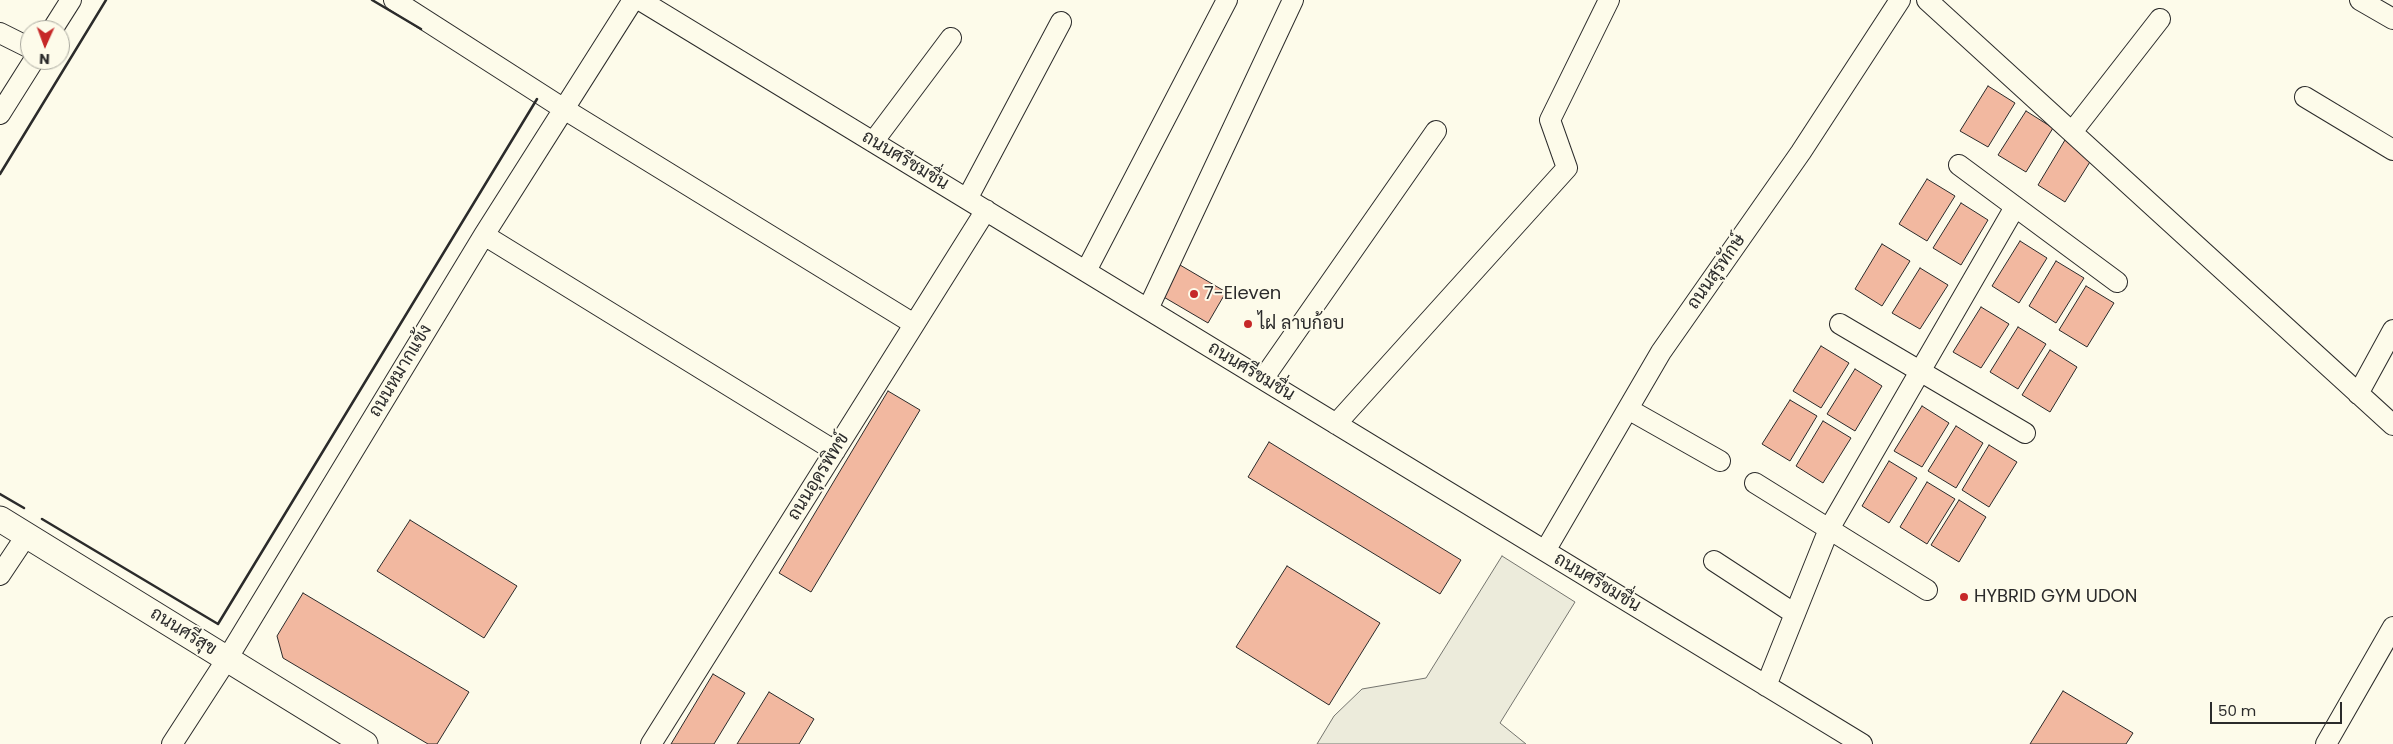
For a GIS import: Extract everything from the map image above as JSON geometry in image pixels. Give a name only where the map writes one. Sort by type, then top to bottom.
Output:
[{"type":"main road","name":"ถนนศรีสุข","points":[[0,520],[365,744]]},
{"type":"street","points":[[58,20],[71,0]]},
{"type":"street","points":[[394,0],[564,109],[914,324]]},
{"type":"street","name":"ถนนหมากแข้ง","points":[[172,744],[227,659],[484,235],[633,0]]},
{"type":"street","name":"ถนนศรีชมชื่น","points":[[640,0],[1862,744]]},
{"type":"street","points":[[1086,271],[1227,0]]},
{"type":"street","points":[[1148,309],[1293,0]]},
{"type":"street","points":[[1336,424],[1567,168],[1550,120],[1609,0]]},
{"type":"street","name":"ถนนสุรทักษ์","points":[[1545,551],[1661,352],[1801,152],[1900,0]]},
{"type":"street","points":[[1928,0],[2393,425]]},
{"type":"street","points":[[2360,0],[2393,19]]},
{"type":"street","points":[[2072,132],[2160,19]]},
{"type":"street","points":[[967,199],[1061,22]]},
{"type":"street","points":[[0,33],[20,43]]},
{"type":"street","points":[[873,142],[951,38]]},
{"type":"street","points":[[0,114],[28,70]]},
{"type":"street","points":[[2304,98],[2393,150]]},
{"type":"street","points":[[1263,379],[1436,131]]},
{"type":"street","points":[[1959,165],[2116,282]]},
{"type":"street","points":[[1766,686],[1829,529],[2015,207]]},
{"type":"street","name":"ถนนอุดรพิทข์","points":[[651,744],[986,210]]},
{"type":"street","points":[[484,235],[835,451]]},
{"type":"street","points":[[1840,324],[1921,369],[2025,433]]},
{"type":"street","points":[[2358,394],[2393,330]]},
{"type":"street","points":[[1628,409],[1720,462]]},
{"type":"street","points":[[1755,483],[1927,590]]},
{"type":"street","points":[[0,575],[26,536]]},
{"type":"street","points":[[1714,560],[1795,614]]},
{"type":"street","points":[[2326,744],[2393,627]]},
{"type":"shaded area","points":[[1502,556],[1575,602],[1500,723],[1526,744],[1317,744],[1334,716],[1362,689],[1426,678]]},
{"type":"building","points":[[1988,86],[2015,103],[1988,147],[1960,131]]},
{"type":"building","points":[[2026,111],[2053,128],[2026,172],[1998,155]]},
{"type":"building","points":[[2065,140],[2093,157],[2065,202],[2038,185]]},
{"type":"building","points":[[1927,179],[1955,196],[1927,241],[1899,224]]},
{"type":"building","points":[[1961,203],[1988,220],[1961,265],[1933,248]]},
{"type":"building","points":[[2020,241],[2047,258],[2019,303],[1992,286]]},
{"type":"building","points":[[1882,244],[1910,261],[1882,306],[1855,289]]},
{"type":"building","points":[[2056,261],[2084,278],[2056,323],[2029,306]]},
{"type":"building","name":"7-Eleven","points":[[1180,265],[1226,292],[1208,323],[1162,296]]},
{"type":"building","points":[[1920,268],[1948,285],[1920,329],[1892,313]]},
{"type":"building","points":[[2086,286],[2114,303],[2087,347],[2059,330]]},
{"type":"building","points":[[1981,307],[2009,324],[1981,368],[1953,352]]},
{"type":"building","points":[[2018,327],[2046,344],[2018,389],[1990,372]]},
{"type":"building","points":[[1821,346],[1849,363],[1821,408],[1793,391]]},
{"type":"building","points":[[2050,350],[2077,367],[2050,412],[2022,395]]},
{"type":"building","points":[[1855,369],[1882,386],[1855,431],[1827,414]]},
{"type":"building","points":[[888,391],[920,410],[811,592],[779,573]]},
{"type":"building","points":[[1790,400],[1817,416],[1790,461],[1762,444]]},
{"type":"building","points":[[1922,406],[1949,423],[1922,467],[1894,451]]},
{"type":"building","points":[[1823,421],[1851,438],[1823,483],[1796,466]]},
{"type":"building","points":[[1956,426],[1983,443],[1956,488],[1928,471]]},
{"type":"building","points":[[1269,442],[1461,560],[1440,594],[1248,477]]},
{"type":"building","points":[[1989,445],[2017,462],[1989,507],[1962,490]]},
{"type":"building","points":[[1889,461],[1917,478],[1889,523],[1862,506]]},
{"type":"building","points":[[1927,482],[1955,499],[1927,544],[1900,527]]},
{"type":"building","points":[[1959,500],[1986,517],[1959,562],[1931,545]]},
{"type":"building","points":[[410,520],[517,586],[484,638],[377,571]]},
{"type":"building","points":[[1287,566],[1380,623],[1329,705],[1236,647]]},
{"type":"building","points":[[303,593],[469,692],[437,744],[428,744],[283,658],[277,636]]},
{"type":"building","points":[[713,674],[745,693],[714,744],[671,744]]},
{"type":"building","points":[[2063,691],[2133,733],[2126,744],[2030,744]]},
{"type":"building","points":[[769,692],[814,719],[799,744],[737,744]]},
{"type":"wall","points":[[0,174],[106,0]]},
{"type":"wall","points":[[372,0],[421,29]]},
{"type":"wall","points":[[42,519],[218,624],[537,99]]},
{"type":"wall","points":[[0,494],[24,508]]},
{"type":"place","name":"7-Eleven","points":[[1194,294]]},
{"type":"place","name":"ไฝ ลาบก้อบ","points":[[1248,324]]},
{"type":"place","name":"HYBRID GYM UDON","points":[[1964,597]]}]
